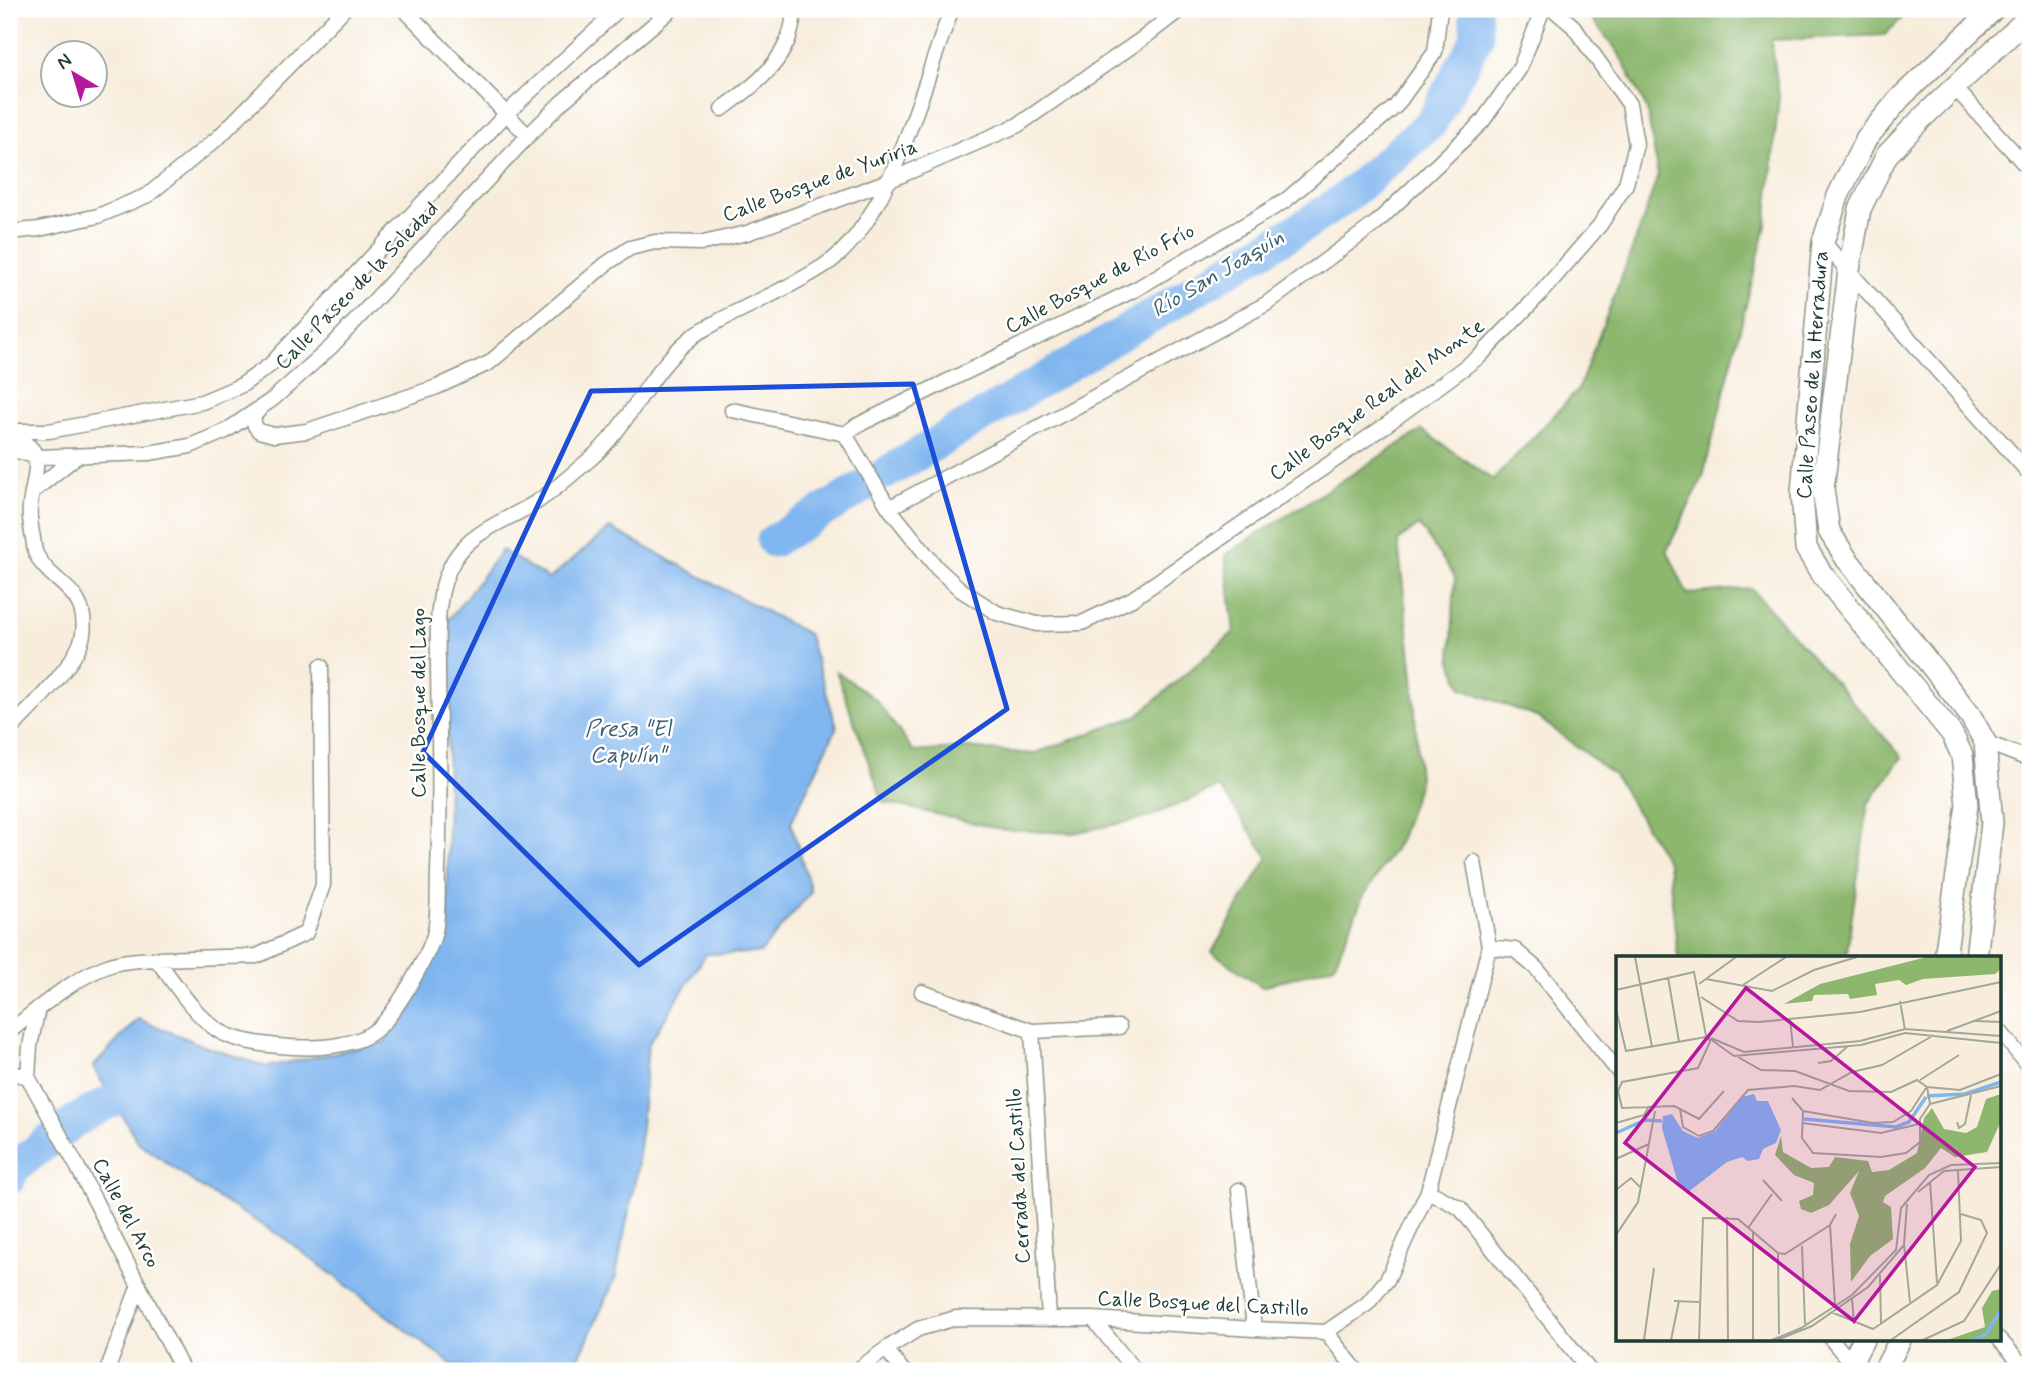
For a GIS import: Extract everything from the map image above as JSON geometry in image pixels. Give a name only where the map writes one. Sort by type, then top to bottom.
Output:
[{"type":"main road","name":"Calle Paseo de la Herradura","points":[[1945,956],[1967,805],[1962,755],[1952,734],[1821,573],[1806,548],[1802,492],[1823,242],[1838,196],[1866,138],[1900,98],[1994,9]]},
{"type":"main road","name":"Calle Paseo de la Herradura","points":[[1976,956],[1992,823],[1985,742],[1970,715],[1846,558],[1829,531],[1824,489],[1849,270],[1860,209],[1887,155],[2030,16]]},
{"type":"main road","points":[[1855,1369],[1862,1342]]},
{"type":"main road","points":[[1884,1371],[1899,1342]]},
{"type":"street","points":[[9,232],[39,229],[98,216],[148,195],[219,137],[344,9]]},
{"type":"street","points":[[404,9],[528,136]]},
{"type":"street","name":"Calle Paseo de la Soledad","points":[[9,433],[48,431],[153,413],[202,402],[242,385],[270,365],[507,113],[619,9]]},
{"type":"street","name":"Calle Paseo de la Soledad","points":[[9,448],[36,457],[149,453],[190,446],[226,432],[297,380],[562,102],[672,9]]},
{"type":"street","points":[[722,109],[752,88],[770,70],[788,40],[795,9]]},
{"type":"street","name":"Calle Bosque del Lago","points":[[156,960],[190,1004],[216,1029],[229,1035],[253,1042],[301,1048],[325,1047],[363,1038],[379,1028],[394,1009],[420,965],[435,932],[439,833],[439,604],[455,558],[471,540],[536,502],[600,451],[632,410],[656,372],[692,337],[827,264],[851,244],[888,181],[952,9]]},
{"type":"street","name":"Calle Bosque de Yuriria","points":[[260,409],[253,417],[260,432],[274,435],[307,431],[437,387],[489,363],[606,264],[630,247],[655,242],[703,243],[747,233],[888,181],[1018,125],[1181,9]]},
{"type":"street","name":"Calle Bosque de Río Frío","points":[[845,434],[856,426],[1136,289],[1285,201],[1396,106],[1435,52],[1440,9]]},
{"type":"street","points":[[732,410],[845,434],[889,508],[1266,304],[1375,224],[1482,122],[1520,68],[1543,9]]},
{"type":"street","name":"Calle Bosque Real del Monte","points":[[889,508],[937,568],[961,590],[997,613],[1037,624],[1082,623],[1132,599],[1386,425],[1479,356],[1540,294],[1600,225],[1626,184],[1636,144],[1629,104],[1573,26],[1553,9]]},
{"type":"street","points":[[1955,88],[2030,170]]},
{"type":"street","points":[[1823,242],[2030,474]]},
{"type":"street","points":[[9,433],[30,447],[36,457],[29,509],[36,554],[48,570],[76,597],[82,612],[83,634],[77,652],[9,732]]},
{"type":"street","points":[[32,492],[77,456]]},
{"type":"street","points":[[9,1032],[38,1008],[79,981],[112,964],[257,956],[306,933],[323,885],[321,666]]},
{"type":"street","points":[[1985,742],[2030,762]]},
{"type":"street","points":[[1474,862],[1489,947],[1515,950],[1537,969],[1616,1069]]},
{"type":"street","name":"Calle Bosque del Castillo","points":[[856,1371],[918,1329],[956,1318],[1093,1319],[1326,1332],[1367,1304],[1387,1280],[1428,1191],[1489,947]]},
{"type":"street","points":[[922,992],[1032,1031],[1119,1027]]},
{"type":"street","points":[[9,1072],[28,1077],[30,1046],[38,1008]]},
{"type":"street","name":"Cerrada del Castillo","points":[[1032,1031],[1049,1319]]},
{"type":"street","points":[[2000,1031],[2030,1068]]},
{"type":"street","name":"Calle del Arco","points":[[28,1077],[183,1371]]},
{"type":"street","points":[[1239,1189],[1254,1329]]},
{"type":"street","points":[[1428,1191],[1460,1208],[1590,1371]]},
{"type":"street","points":[[107,1371],[139,1285]]},
{"type":"street","points":[[1093,1319],[1135,1371]]},
{"type":"street","points":[[1326,1332],[1357,1371]]},
{"type":"street","points":[[2000,1340],[2028,1371]]},
{"type":"street","points":[[1834,1342],[1855,1369]]},
{"type":"street","points":[[886,1349],[903,1371]]},
{"type":"highlighted area","points":[[913,384],[1007,709],[639,965],[423,752],[591,391]]},
{"type":"green space","points":[[1584,9],[1911,9],[1885,35],[1771,40],[1779,96],[1766,225],[1703,477],[1667,550],[1687,594],[1751,588],[1902,757],[1868,804],[1846,956],[1678,956],[1668,863],[1614,775],[1539,718],[1462,688],[1451,659],[1455,577],[1419,525],[1398,541],[1413,676],[1419,783],[1399,841],[1362,899],[1334,965],[1262,987],[1212,952],[1268,857],[1219,787],[1146,818],[1073,833],[1004,830],[883,802],[836,671],[876,700],[914,752],[967,748],[1033,754],[1137,716],[1234,632],[1225,555],[1422,430],[1493,480],[1578,390],[1658,175],[1647,109],[1618,52]]},
{"type":"water","name":"Presa \"El Capulín\"","points":[[610,528],[808,634],[837,727],[791,822],[811,892],[760,953],[706,954],[648,1045],[637,1171],[615,1279],[573,1371],[480,1371],[451,1364],[284,1238],[203,1189],[138,1142],[93,1067],[138,1019],[207,1047],[267,1067],[385,1042],[448,929],[447,622],[502,550],[549,579]]},
{"type":"waterway","name":"Río San Joaquín","points":[[886,473],[1305,225],[1345,198],[1431,123],[1477,38],[1475,9]]},
{"type":"waterway","name":"Río San Joaquín","points":[[773,541],[863,487]]},
{"type":"waterway","name":"Río San Joaquín","points":[[9,1179],[14,1168],[73,1122],[113,1100]]}]
